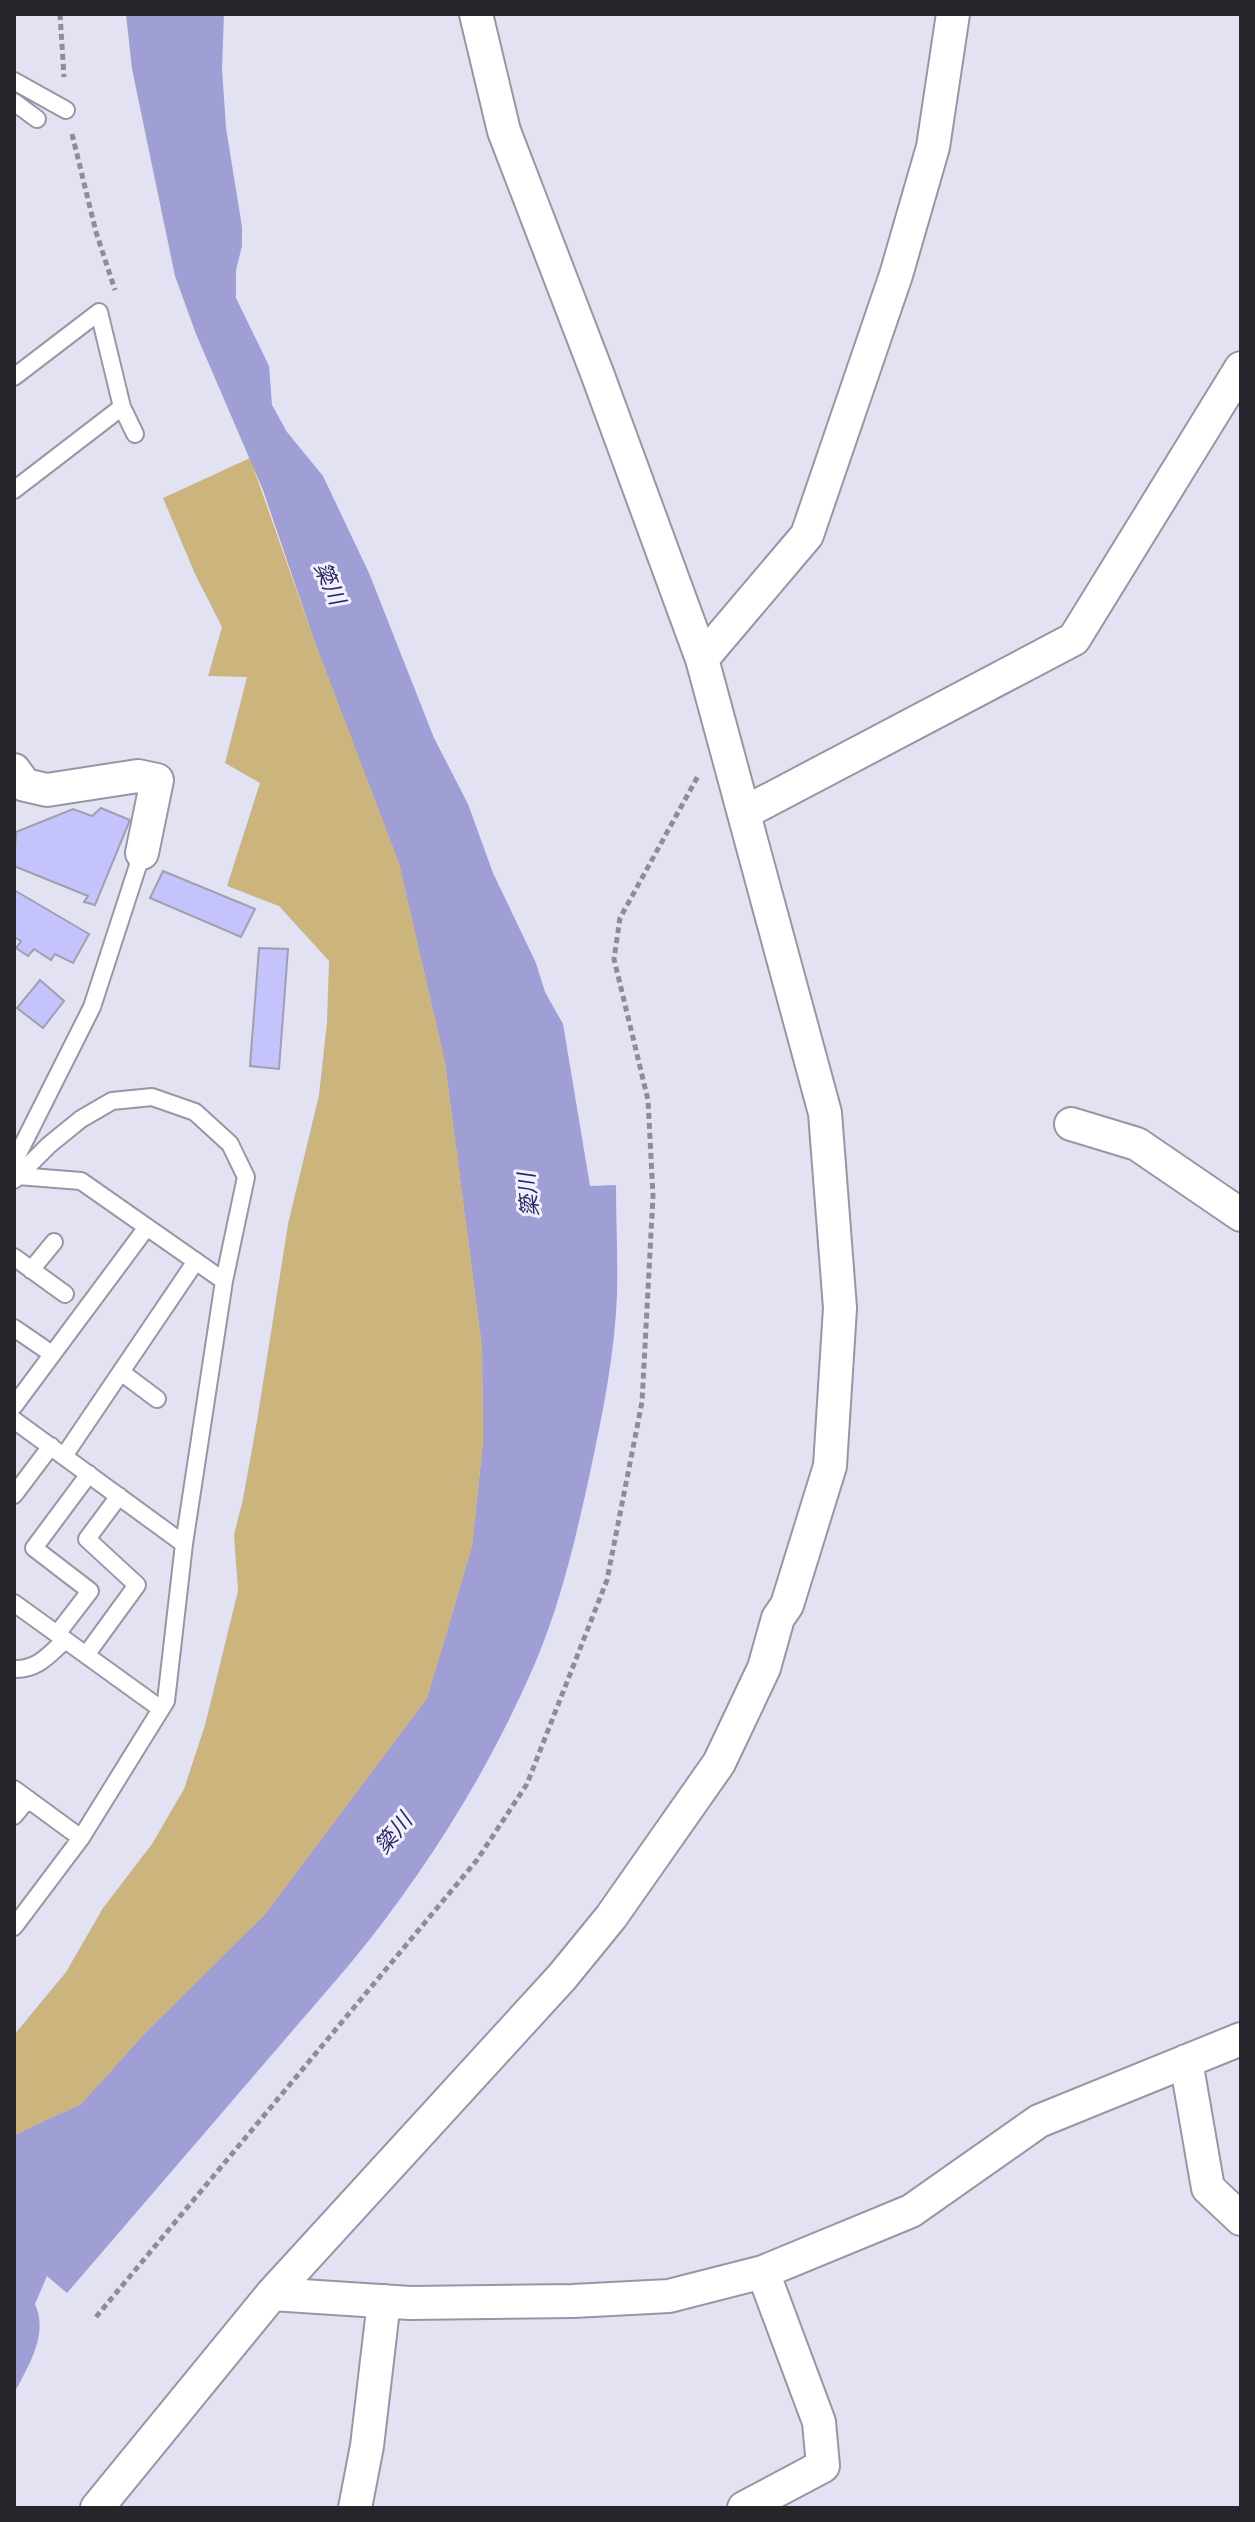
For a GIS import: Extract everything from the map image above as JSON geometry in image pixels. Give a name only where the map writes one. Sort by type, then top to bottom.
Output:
[{"type":"street","points":[[97,2508],[272,2294],[562,1977],[611,1917],[719,1763],[764,1668],[830,1466],[840,1308],[825,1113],[702,659],[504,131],[476,14]]},
{"type":"street","points":[[702,659],[807,535],[896,275],[933,147],[953,14]]},
{"type":"street","points":[[744,813],[1074,639],[1241,368]]},
{"type":"street","points":[[14,770],[25,785],[47,790],[138,776],[157,780],[142,853]]},
{"type":"street","points":[[1071,1124],[1137,1144],[1241,1215]]},
{"type":"street","points":[[272,2294],[384,2301],[573,2301],[669,2296],[763,2272],[911,2211],[1039,2121],[1241,2039]]},
{"type":"street","points":[[1186,2061],[1208,2188],[1241,2219]]},
{"type":"street","points":[[744,2508],[823,2466],[819,2422],[763,2272]]},
{"type":"street","points":[[355,2508],[367,2446],[384,2301]]},
{"type":"lane","points":[[14,81],[66,110]]},
{"type":"lane","points":[[14,102],[37,119]]},
{"type":"lane","points":[[14,377],[99,312],[122,407],[135,434]]},
{"type":"lane","points":[[14,490],[122,407]]},
{"type":"lane","points":[[15,1173],[92,1007],[142,853]]},
{"type":"lane","points":[[14,1927],[81,1838],[166,1701],[184,1544],[224,1281],[246,1177],[230,1144],[195,1112],[152,1097],[112,1101],[81,1119],[15,1173]]},
{"type":"lane","points":[[15,1173],[81,1181],[224,1281]]},
{"type":"lane","points":[[14,1406],[147,1227]]},
{"type":"lane","points":[[31,1270],[54,1242]]},
{"type":"lane","points":[[14,1257],[65,1294]]},
{"type":"lane","points":[[14,1495],[58,1451],[121,1372],[196,1261]]},
{"type":"lane","points":[[14,1328],[52,1354]]},
{"type":"lane","points":[[121,1372],[157,1399]]},
{"type":"lane","points":[[14,1420],[184,1544]]},
{"type":"lane","points":[[14,1669],[39,1664],[61,1637],[90,1591],[34,1548],[89,1474]]},
{"type":"lane","points":[[86,1655],[137,1585],[87,1539],[119,1496]]},
{"type":"lane","points":[[14,1603],[161,1709]]},
{"type":"lane","points":[[14,1816],[21,1794],[81,1838]]},
{"type":"path","points":[[60,14],[66,110],[96,232],[115,291]]},
{"type":"path","points":[[96,2317],[477,1860],[527,1784],[556,1711],[607,1580],[642,1402],[653,1196],[648,1100],[614,959],[620,918],[722,733]]},
{"type":"shaded area","points":[[250,458],[315,643],[399,864],[445,1063],[482,1348],[483,1441],[472,1546],[427,1698],[265,1914],[144,2034],[81,2104],[14,2135],[14,2035],[66,1972],[103,1908],[152,1844],[184,1789],[205,1725],[238,1591],[234,1535],[257,1421],[288,1224],[319,1095],[327,1022],[329,961],[279,906],[227,886],[260,783],[225,763],[247,677],[208,676],[222,627],[195,574],[163,498]]},
{"type":"water","name":"簗川","points":[[126,14],[224,14],[222,69],[226,128],[242,227],[236,298],[269,366],[272,405],[287,432],[323,476],[369,573],[434,738],[468,804],[493,873],[536,963],[545,992],[563,1024],[590,1186],[616,1185],[617,1294],[604,1404],[561,1590],[536,1661],[498,1742],[429,1857],[349,1965],[67,2293],[47,2276],[35,2304],[40,2327],[35,2350],[14,2394],[14,2135],[81,2104],[144,2034],[265,1914],[427,1698],[472,1546],[483,1441],[482,1348],[445,1063],[399,864],[315,643],[263,490],[196,334],[175,276],[132,69]]},
{"type":"building","points":[[101,808],[130,820],[95,905],[84,902],[88,896],[14,866],[16,832],[73,809],[92,816]]},
{"type":"building","points":[[163,871],[255,909],[241,937],[150,898]]},
{"type":"building","points":[[14,890],[89,934],[73,963],[55,954],[51,960],[34,949],[28,956],[16,948],[21,941],[14,937]]},
{"type":"building","points":[[259,948],[288,949],[279,1069],[250,1066]]},
{"type":"building","points":[[40,980],[64,1001],[43,1028],[17,1008]]}]
